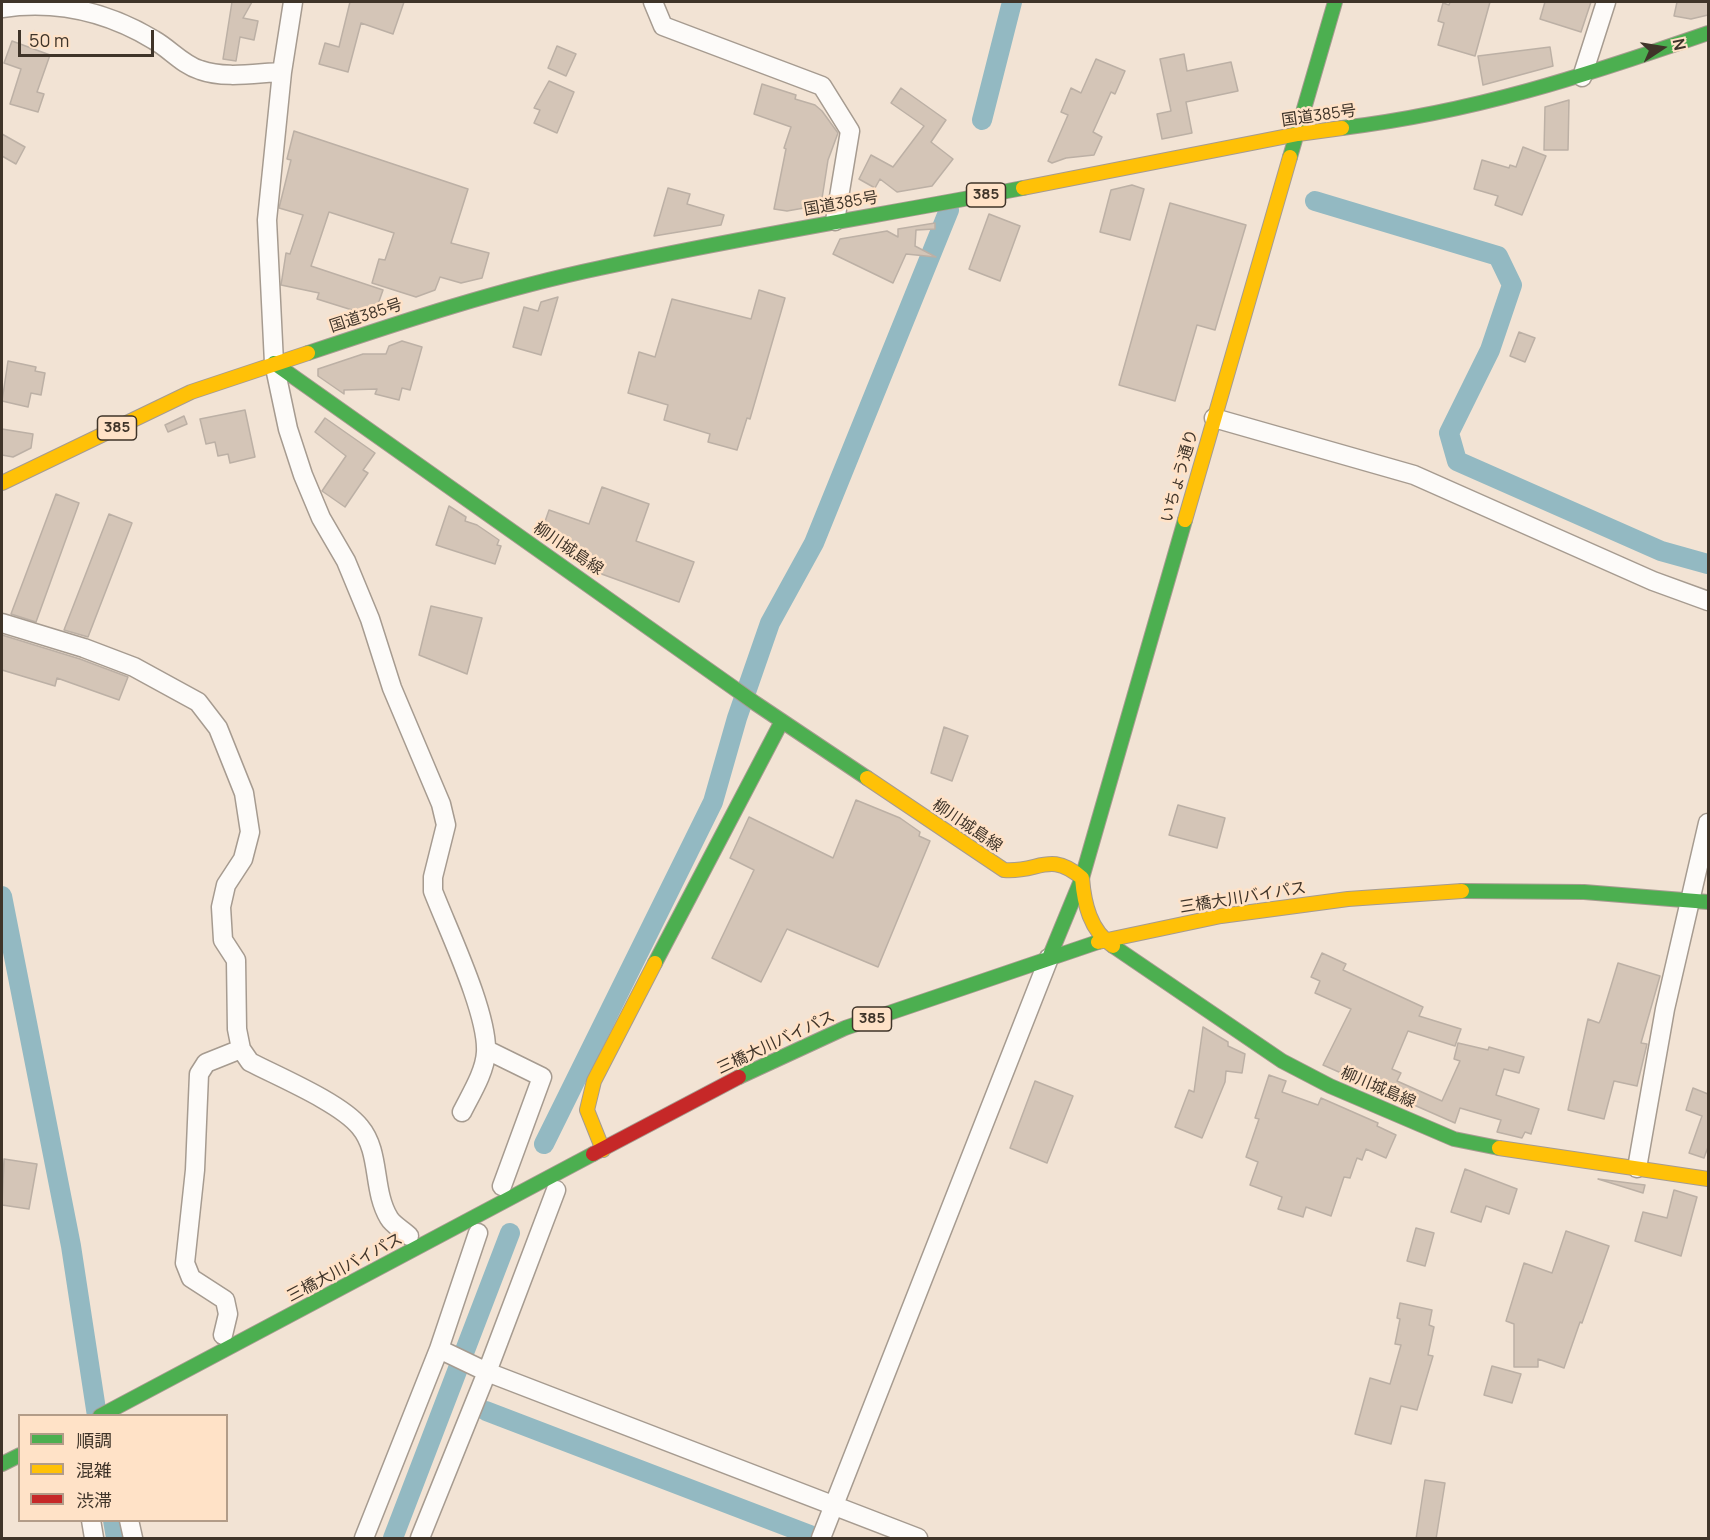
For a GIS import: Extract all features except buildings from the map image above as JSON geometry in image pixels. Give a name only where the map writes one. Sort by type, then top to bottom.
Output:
[{"type":"main road","name":"いちょう通り","points":[[1049,958],[1082,878],[1335,2]]},
{"type":"main road","name":"国道385号","points":[[2,483],[191,392],[448,306],[598,268],[835,221],[955,201],[1298,134],[1401,122],[1501,100],[1582,77],[1708,33]]},
{"type":"main road","name":"柳川城島線","points":[[269,365],[736,690],[1004,870],[1013,872],[1051,862],[1062,864],[1082,878],[1084,906],[1104,940],[1282,1061],[1330,1086],[1454,1139],[1523,1153],[1708,1179]]},
{"type":"main road","points":[[603,1150],[587,1110],[594,1081],[782,721]]},
{"type":"main road","name":"三橋大川バイパス","points":[[104,1414],[761,1065],[835,1032],[1104,940],[1233,915],[1348,900],[1451,892],[1584,892],[1700,902]]},
{"type":"main road","points":[[2,1464],[18,1456]]},
{"type":"street","points":[[293,2],[282,72],[267,220],[269,365],[303,475],[321,518],[346,561],[370,619],[392,688],[441,804],[446,825],[433,877],[433,891],[478,1006],[487,1050],[485,1063],[462,1112]]},
{"type":"street","points":[[653,2],[663,26],[822,86],[850,131],[835,221]]},
{"type":"street","points":[[1582,77],[1606,2]]},
{"type":"street","points":[[2,8],[48,3],[89,11],[155,40],[199,70],[221,74],[282,72]]},
{"type":"street","points":[[1214,418],[1414,475],[1653,581],[1708,600]]},
{"type":"street","points":[[2,623],[84,648],[134,667],[198,702],[218,729],[244,793],[250,832],[243,858],[226,885],[221,907],[223,940],[236,960],[237,1029],[241,1049],[250,1062],[347,1114],[361,1127],[370,1146],[381,1199],[389,1219],[409,1236]]},
{"type":"street","points":[[1637,1168],[1665,1009],[1700,902],[1708,823]]},
{"type":"street","points":[[821,1539],[1049,958]]},
{"type":"street","points":[[223,1335],[228,1314],[225,1300],[191,1278],[187,1271],[185,1252],[195,1170],[199,1074],[206,1063],[241,1049]]},
{"type":"street","points":[[487,1050],[542,1077],[502,1186]]},
{"type":"street","points":[[420,1539],[488,1372],[556,1190]]},
{"type":"street","points":[[364,1539],[439,1349],[478,1233]]},
{"type":"street","points":[[439,1349],[488,1372],[835,1504],[918,1539]]},
{"type":"street","points":[[91,1522],[94,1539]]},
{"type":"street","points":[[129,1522],[133,1539]]},
{"type":"waterway","points":[[982,120],[1012,2]]},
{"type":"waterway","points":[[1315,201],[1498,256],[1512,285],[1490,350],[1449,433],[1457,461],[1661,551],[1708,564]]},
{"type":"waterway","points":[[544,1144],[713,802],[737,718],[770,623],[814,543],[949,210]]},
{"type":"waterway","points":[[2,896],[71,1246],[97,1414]]},
{"type":"waterway","points":[[393,1538],[510,1233]]},
{"type":"waterway","points":[[486,1411],[810,1535]]},
{"type":"waterway","points":[[113,1522],[116,1538]]},
{"type":"traffic: fast","points":[[1290,157],[1335,2]]},
{"type":"traffic: fast","points":[[1342,128],[1437,112],[1528,91],[1708,33]]},
{"type":"traffic: fast","points":[[308,353],[452,306],[563,276],[705,246],[1023,188]]},
{"type":"traffic: fast","points":[[274,363],[755,703],[867,778]]},
{"type":"traffic: fast","points":[[1049,958],[1082,878],[1185,520]]},
{"type":"traffic: fast","points":[[655,963],[782,721]]},
{"type":"traffic: fast","points":[[1462,891],[1584,892],[1708,902]]},
{"type":"traffic: fast","points":[[739,1077],[845,1028],[1098,942]]},
{"type":"traffic: fast","points":[[1113,946],[1282,1061],[1330,1086],[1454,1139],[1499,1148]]},
{"type":"traffic: fast","points":[[104,1414],[593,1154]]},
{"type":"traffic: fast","points":[[2,1464],[18,1456]]},
{"type":"traffic: slow","points":[[1023,188],[1298,134],[1342,128]]},
{"type":"traffic: slow","points":[[1185,520],[1290,157]]},
{"type":"traffic: slow","points":[[2,483],[191,392],[308,353]]},
{"type":"traffic: slow","points":[[867,778],[1004,870],[1052,864],[1071,870],[1082,878],[1084,897],[1094,924],[1105,940],[1113,946]]},
{"type":"traffic: slow","points":[[1098,942],[1221,916],[1348,899],[1462,891]]},
{"type":"traffic: slow","points":[[603,1150],[587,1110],[594,1081],[655,963]]},
{"type":"traffic: slow","points":[[1499,1148],[1708,1179]]},
{"type":"traffic: jam","points":[[593,1154],[739,1077]]}]
